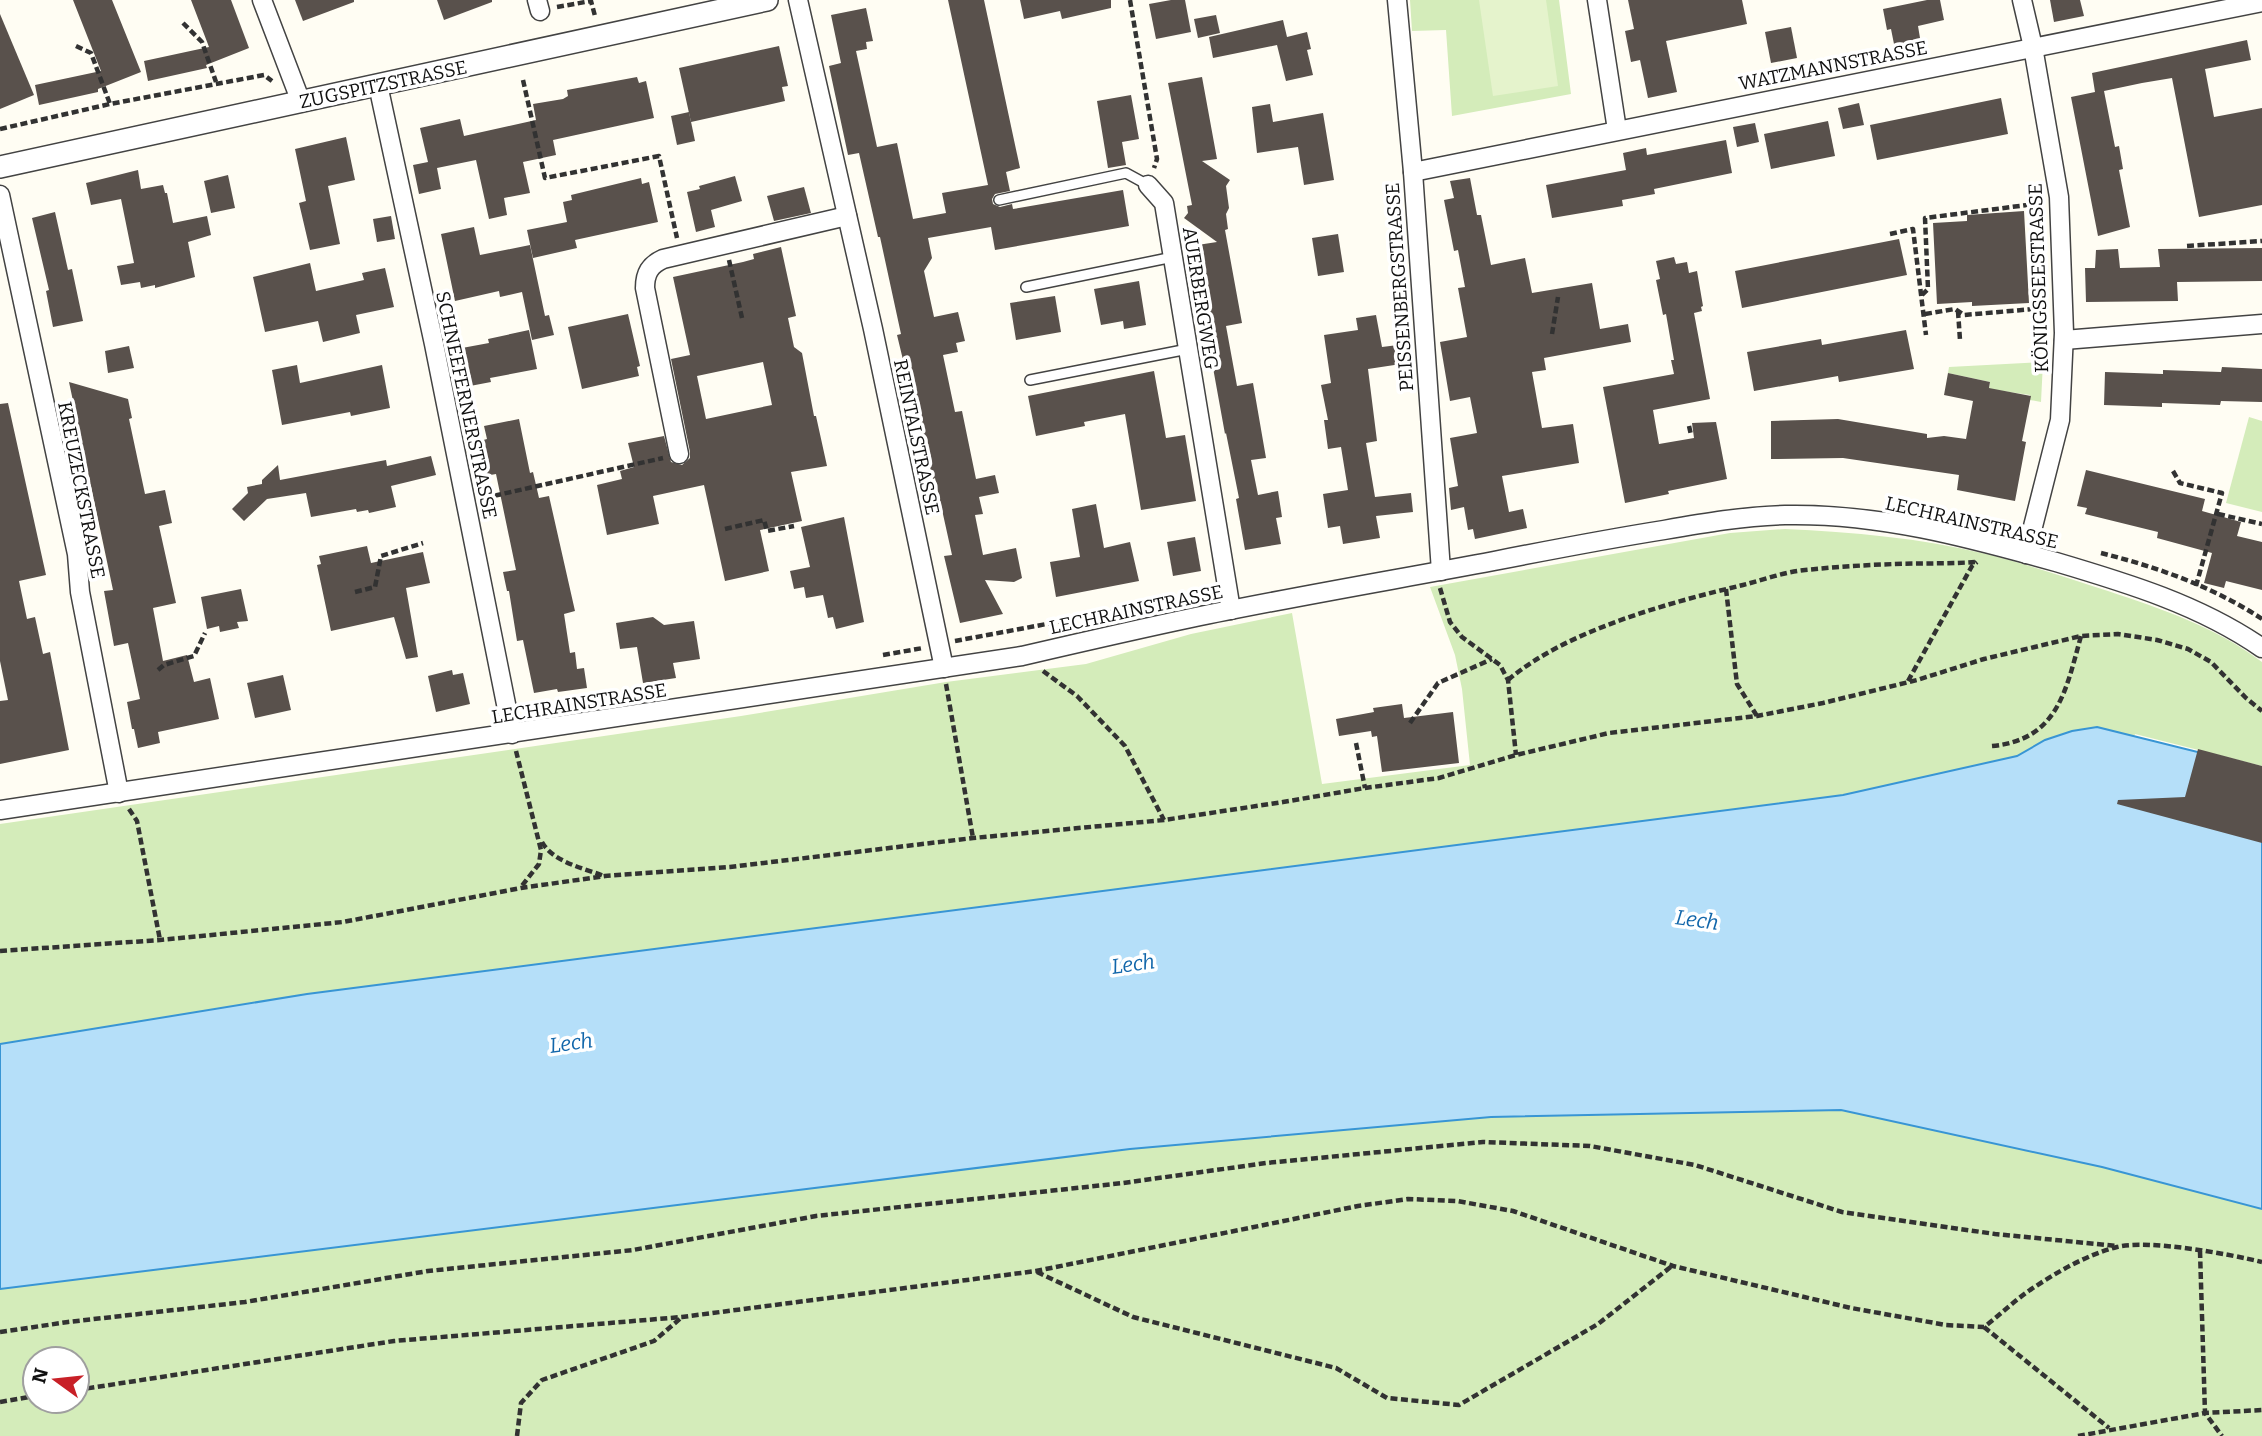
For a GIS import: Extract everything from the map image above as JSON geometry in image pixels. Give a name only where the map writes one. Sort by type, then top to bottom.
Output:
[{"type":"street","points":[[262,0],[301,102]]},
{"type":"street","name":"ZUGSPITZSTRASSE","points":[[0,167],[767,0]]},
{"type":"street","name":"REINTALSTRASSE","points":[[799,0],[944,668]]},
{"type":"street","name":"PEISSENBERGSTRASSE","points":[[1397,0],[1413,172],[1441,571]]},
{"type":"street","points":[[1597,0],[1617,130]]},
{"type":"street","name":"KÖNIGSSEESTRASSE","points":[[2022,0],[2033,47],[2059,197],[2064,340],[2060,420],[2026,554]]},
{"type":"street","name":"WATZMANNSTRASSE","points":[[1413,172],[2262,2]]},
{"type":"street","name":"SCHNEEFERNERSTRASSE","points":[[378,85],[512,734]]},
{"type":"street","name":"AUERBERGWEG","points":[[1148,185],[1164,203],[1231,610]]},
{"type":"street","name":"KREUZECKSTRASSE","points":[[0,195],[77,555],[84,618],[119,793]]},
{"type":"street","points":[[679,454],[645,279],[654,263],[847,216]]},
{"type":"street","points":[[2064,340],[2262,324]]},
{"type":"street","name":"LECHRAINSTRASSE","points":[[0,810],[1022,656],[1231,610],[1441,571],[1689,526],[1786,515],[1886,521],[1931,530],[2091,572],[2190,607],[2226,624],[2262,648]]},
{"type":"lane","points":[[999,200],[1126,173],[1148,185]]},
{"type":"lane","points":[[1026,287],[1173,257]]},
{"type":"lane","points":[[1030,380],[1188,349]]},
{"type":"path","points":[[1130,0],[1157,159],[1148,185]]},
{"type":"path","points":[[538,5],[591,1],[601,37]]},
{"type":"path","points":[[183,23],[202,42],[216,83]]},
{"type":"path","points":[[76,46],[91,52],[110,104]]},
{"type":"path","points":[[0,129],[110,104],[264,75]]},
{"type":"path","points":[[523,80],[545,178],[659,156],[681,255]]},
{"type":"path","points":[[1922,295],[1928,289],[1925,218],[2034,204]]},
{"type":"path","points":[[1890,234],[1913,229],[1926,335]]},
{"type":"path","points":[[2187,246],[2262,241]]},
{"type":"path","points":[[726,244],[742,318]]},
{"type":"path","points":[[1552,334],[1558,297]]},
{"type":"path","points":[[1925,314],[1955,309],[1964,315],[2063,306]]},
{"type":"path","points":[[1958,311],[1960,340]]},
{"type":"path","points":[[1689,426],[1691,435]]},
{"type":"path","points":[[466,503],[679,454]]},
{"type":"path","points":[[2173,471],[2180,483],[2222,493],[2190,607]]},
{"type":"path","points":[[2218,514],[2262,524]]},
{"type":"path","points":[[725,529],[764,520],[767,531],[794,526]]},
{"type":"path","points":[[355,592],[374,587],[381,556],[423,543]]},
{"type":"path","points":[[1508,680],[1529,662],[1569,641],[1674,603],[1801,570],[1989,560]]},
{"type":"path","points":[[1908,682],[1977,561]]},
{"type":"path","points":[[1441,571],[1440,590],[1450,622],[1462,638],[1500,665],[1508,680],[1516,755]]},
{"type":"path","points":[[2197,585],[2262,619]]},
{"type":"path","points":[[1726,589],[1738,684],[1757,716]]},
{"type":"path","points":[[939,645],[1136,607]]},
{"type":"path","points":[[158,670],[164,665],[194,656],[205,633]]},
{"type":"path","points":[[0,951],[160,940],[343,922],[521,888],[605,876],[730,867],[973,838],[1164,820],[1438,778],[1516,755],[1609,733],[1757,716],[1823,703],[2081,635],[2118,634],[2157,640],[2188,649],[2211,662],[2262,711]]},
{"type":"path","points":[[1992,746],[2013,744],[2048,720],[2063,699],[2081,635]]},
{"type":"path","points":[[1022,656],[1077,696],[1125,746],[1164,820]]},
{"type":"path","points":[[1410,723],[1438,683],[1492,659]]},
{"type":"path","points":[[944,668],[973,838]]},
{"type":"path","points":[[512,734],[541,850],[539,864],[521,888]]},
{"type":"path","points":[[1356,743],[1365,788]]},
{"type":"path","points":[[119,793],[137,821],[160,940]]},
{"type":"path","points":[[539,835],[552,854],[605,876]]},
{"type":"path","points":[[0,1332],[244,1302],[428,1271],[633,1250],[816,1216],[1123,1183],[1266,1163],[1483,1142],[1590,1146],[1695,1165],[1842,1212],[1995,1234],[2119,1246],[2160,1246],[2262,1262]]},
{"type":"path","points":[[91,1388],[394,1341],[682,1317],[1036,1271],[1358,1206],[1408,1199],[1457,1201],[1513,1211],[1673,1266],[1851,1308],[1946,1325],[1984,1327],[2110,1429]]},
{"type":"path","points":[[1984,1327],[2028,1291],[2071,1265],[2119,1246]]},
{"type":"path","points":[[2200,1251],[2205,1413],[2222,1436]]},
{"type":"path","points":[[1036,1271],[1133,1317],[1336,1368],[1387,1398],[1459,1405],[1598,1324],[1673,1266]]},
{"type":"path","points":[[517,1436],[521,1403],[542,1380],[654,1340],[682,1317]]},
{"type":"path","points":[[0,1402],[21,1398]]},
{"type":"path","points":[[2078,1436],[2205,1413],[2262,1410]]},
{"type":"green space","points":[[1410,0],[1559,0],[1571,94],[1452,116],[1446,30],[1412,31]]},
{"type":"green space","points":[[1479,0],[1546,0],[1558,86],[1493,96]]},
{"type":"green space","points":[[2043,362],[2041,402],[2030,400],[2030,395],[1989,389],[1990,382],[1948,373],[1949,367]]},
{"type":"green space","points":[[2249,417],[2262,421],[2262,512],[2226,503]]},
{"type":"green space","points":[[1785,529],[1886,537],[1986,554],[2128,598],[2207,629],[2262,662],[2262,766],[2097,727],[2072,731],[2045,740],[2017,756],[1843,795],[307,994],[0,1044],[0,824],[741,716],[946,682],[1086,664],[1191,634],[1292,613],[1322,784],[1470,765],[1462,689],[1455,655],[1430,587],[1730,533]]},
{"type":"green space","points":[[1553,1085],[1841,1110],[2102,1167],[2262,1209],[2262,1436],[0,1436],[0,1285]]},
{"type":"water","name":"Lech","points":[[2097,727],[2262,768],[2262,1209],[2102,1167],[1841,1110],[1491,1117],[1130,1149],[0,1289],[0,1044],[307,994],[1843,795],[2017,756],[2045,740],[2072,731]]},
{"type":"building","points":[[73,0],[112,0],[141,72],[98,89],[98,92],[39,105],[35,85],[101,71]]},
{"type":"building","points":[[191,0],[231,0],[249,48],[206,65],[207,68],[148,81],[144,61],[209,47]]},
{"type":"building","points":[[295,0],[354,0],[354,2],[303,21]]},
{"type":"building","points":[[437,0],[492,0],[492,2],[444,20]]},
{"type":"building","points":[[948,0],[984,0],[1020,168],[1006,172],[1010,191],[995,194],[993,204],[1000,207],[1012,204],[1013,209],[1123,190],[1129,226],[995,250],[991,227],[928,238],[932,258],[924,271],[934,317],[958,312],[965,341],[956,343],[958,352],[943,355],[955,412],[962,411],[976,479],[995,475],[999,493],[979,497],[983,514],[975,515],[983,555],[1016,548],[1022,578],[1014,582],[985,580],[1003,614],[960,623],[944,556],[952,555],[935,478],[933,479],[930,467],[928,468],[897,335],[901,334],[880,237],[859,153],[848,155],[829,66],[841,63],[831,15],[866,8],[873,41],[866,42],[867,49],[856,51],[877,147],[897,143],[913,219],[946,213],[942,193],[988,185]]},
{"type":"building","points":[[1020,0],[1111,0],[1111,8],[1062,19],[1060,11],[1024,19]]},
{"type":"building","points":[[1185,0],[1191,32],[1156,39],[1149,4]]},
{"type":"building","points":[[1628,0],[1742,0],[1747,24],[1666,41],[1677,92],[1648,98],[1640,60],[1631,62],[1625,31],[1634,29]]},
{"type":"building","points":[[1940,0],[1944,20],[1918,26],[1921,44],[1895,49],[1891,29],[1887,30],[1883,9]]},
{"type":"building","points":[[2050,0],[2080,0],[2084,16],[2054,22]]},
{"type":"building","points":[[0,14],[34,95],[0,109]]},
{"type":"building","points":[[1216,15],[1220,33],[1198,38],[1194,19]]},
{"type":"building","points":[[1283,20],[1287,37],[1307,32],[1311,49],[1307,50],[1313,75],[1286,81],[1277,45],[1213,58],[1209,37]]},
{"type":"building","points":[[1791,27],[1797,58],[1771,63],[1765,32]]},
{"type":"building","points":[[2247,40],[2251,60],[2205,69],[2214,117],[2262,108],[2262,205],[2199,217],[2172,78],[2142,83],[2104,91],[2115,147],[2119,146],[2123,169],[2119,170],[2130,227],[2098,236],[2071,97],[2095,92],[2092,73]]},
{"type":"building","points":[[779,46],[788,86],[782,87],[785,101],[691,122],[679,68]]},
{"type":"building","points":[[637,77],[639,83],[646,81],[654,118],[553,140],[556,155],[523,162],[530,193],[504,198],[507,215],[489,219],[476,160],[437,168],[441,189],[419,194],[413,165],[428,162],[420,128],[460,119],[464,136],[536,120],[533,104],[563,99],[568,96],[567,90]]},
{"type":"building","points":[[1202,77],[1217,159],[1202,161],[1230,180],[1226,186],[1229,208],[1226,214],[1228,229],[1225,230],[1242,323],[1226,326],[1237,386],[1253,383],[1266,458],[1251,460],[1258,495],[1278,491],[1282,517],[1276,518],[1281,544],[1245,550],[1236,499],[1239,498],[1191,246],[1217,242],[1184,218],[1188,213],[1187,206],[1192,205],[1168,83]]},
{"type":"building","points":[[1131,95],[1139,139],[1122,142],[1126,165],[1108,168],[1097,101]]},
{"type":"building","points":[[2001,98],[2008,134],[1877,160],[1870,125]]},
{"type":"building","points":[[1859,103],[1864,125],[1843,129],[1838,108]]},
{"type":"building","points":[[1270,104],[1273,122],[1323,113],[1334,180],[1304,185],[1298,147],[1257,153],[1252,107]]},
{"type":"building","points":[[689,112],[695,141],[677,145],[671,116]]},
{"type":"building","points":[[1828,121],[1835,156],[1771,169],[1764,134]]},
{"type":"building","points":[[1755,123],[1759,142],[1737,147],[1733,127]]},
{"type":"building","points":[[346,137],[355,180],[328,186],[340,244],[310,250],[299,203],[306,201],[295,149]]},
{"type":"building","points":[[1726,140],[1732,173],[1654,189],[1655,194],[1622,200],[1623,206],[1552,218],[1546,185],[1626,170],[1623,153],[1646,148],[1647,155]]},
{"type":"building","points":[[138,170],[141,189],[163,185],[173,223],[207,216],[211,235],[188,242],[195,277],[155,288],[155,285],[141,288],[140,282],[121,285],[117,266],[134,263],[121,199],[91,205],[86,183]]},
{"type":"building","points":[[228,175],[235,208],[211,213],[204,181]]},
{"type":"building","points":[[735,176],[742,201],[711,210],[715,227],[696,232],[687,192]]},
{"type":"building","points":[[641,178],[642,184],[649,182],[658,222],[575,240],[577,248],[533,258],[527,230],[567,222],[563,202],[572,200],[571,195]]},
{"type":"building","points":[[1470,178],[1491,265],[1525,258],[1532,293],[1592,283],[1600,329],[1628,324],[1631,342],[1544,358],[1546,370],[1532,372],[1542,428],[1573,424],[1579,463],[1502,476],[1509,512],[1523,509],[1527,528],[1475,539],[1473,529],[1468,530],[1464,507],[1451,510],[1449,488],[1458,486],[1450,438],[1477,433],[1470,397],[1450,401],[1440,342],[1467,337],[1458,288],[1465,287],[1458,250],[1454,251],[1444,200],[1454,198],[1450,181]]},
{"type":"building","points":[[804,187],[811,213],[774,221],[767,196]]},
{"type":"building","points":[[2024,211],[2029,303],[1972,306],[1972,302],[1937,304],[1933,223],[1967,221],[1967,215]]},
{"type":"building","points":[[55,212],[68,270],[72,269],[83,321],[53,327],[46,291],[49,290],[32,218]]},
{"type":"building","points":[[391,216],[395,239],[377,242],[373,219]]},
{"type":"building","points":[[474,227],[480,255],[530,245],[545,316],[549,315],[554,335],[532,340],[522,292],[500,297],[499,291],[455,301],[441,234]]},
{"type":"building","points":[[1338,234],[1344,272],[1318,276],[1312,238]]},
{"type":"building","points":[[1899,239],[1907,275],[1742,308],[1735,271]]},
{"type":"building","points":[[781,247],[796,316],[788,318],[794,347],[802,353],[827,466],[791,472],[802,521],[760,530],[769,571],[725,581],[704,485],[653,496],[659,524],[607,535],[597,485],[622,479],[620,471],[634,467],[628,443],[664,436],[671,462],[682,465],[690,458],[671,359],[690,355],[673,277],[754,259],[753,254]],"holes":[[[763,362],[772,405],[706,419],[697,376]]]},
{"type":"building","points":[[2262,248],[2262,281],[2177,282],[2178,301],[2086,302],[2085,268],[2095,268],[2096,250],[2118,249],[2120,268],[2160,267],[2158,249]]},
{"type":"building","points":[[1674,257],[1676,264],[1687,262],[1689,273],[1697,271],[1703,306],[1702,311],[1694,313],[1710,399],[1653,410],[1659,444],[1694,438],[1692,423],[1716,422],[1727,479],[1625,503],[1603,387],[1674,374],[1666,314],[1663,315],[1656,280],[1660,279],[1656,261]]},
{"type":"building","points":[[310,263],[316,291],[364,280],[362,273],[385,268],[394,307],[356,315],[360,333],[323,342],[318,321],[265,332],[253,277]]},
{"type":"building","points":[[1139,281],[1146,325],[1124,329],[1123,321],[1101,325],[1094,289]]},
{"type":"building","points":[[1055,296],[1061,332],[1016,340],[1010,303]]},
{"type":"building","points":[[628,314],[640,366],[637,367],[639,376],[582,389],[568,327]]},
{"type":"building","points":[[1376,315],[1382,347],[1398,345],[1401,364],[1368,369],[1377,441],[1366,443],[1375,497],[1411,493],[1413,512],[1376,516],[1380,538],[1343,544],[1340,526],[1328,528],[1323,494],[1348,490],[1341,447],[1328,449],[1324,420],[1328,420],[1321,385],[1331,383],[1324,335],[1358,330],[1356,318]]},
{"type":"building","points":[[529,330],[537,369],[490,378],[491,382],[470,386],[462,348],[489,343],[488,339]]},
{"type":"building","points":[[1906,330],[1914,369],[1839,382],[1838,376],[1754,391],[1747,352],[1821,339],[1822,345]]},
{"type":"building","points":[[129,346],[134,368],[108,373],[105,351]]},
{"type":"building","points":[[297,365],[300,383],[382,365],[390,408],[351,416],[350,412],[282,425],[272,370]]},
{"type":"building","points":[[2222,367],[2262,369],[2262,402],[2221,401],[2220,405],[2162,403],[2162,407],[2104,405],[2105,372],[2221,372]]},
{"type":"building","points":[[1154,371],[1166,438],[1185,435],[1196,501],[1141,510],[1125,414],[1036,436],[1028,396]]},
{"type":"building","points":[[1948,373],[1990,382],[1989,388],[2031,396],[2022,441],[2026,442],[2015,501],[1957,490],[1959,475],[1843,458],[1771,459],[1771,421],[1838,419],[1927,434],[1927,438],[1944,436],[1966,439],[1973,401],[1944,395]]},
{"type":"building","points":[[69,382],[128,399],[132,418],[129,419],[145,494],[165,490],[172,523],[159,526],[176,603],[153,608],[163,661],[187,655],[194,682],[210,678],[219,719],[158,732],[160,743],[138,748],[127,702],[140,699],[128,643],[114,646],[104,591],[113,590]]},
{"type":"building","points":[[8,403],[46,575],[19,581],[27,619],[35,617],[43,654],[50,652],[69,750],[0,764],[0,701],[8,700],[0,661],[0,404]]},
{"type":"building","points":[[519,419],[530,473],[533,472],[539,498],[549,496],[575,611],[564,614],[570,653],[575,652],[577,669],[584,668],[587,688],[534,693],[523,640],[517,641],[509,591],[503,572],[516,570],[496,474],[485,476],[480,441],[487,439],[484,426]]},
{"type":"building","points":[[431,456],[436,475],[391,486],[396,507],[369,513],[368,510],[357,512],[356,509],[311,517],[306,493],[267,499],[244,521],[232,509],[248,493],[247,487],[262,484],[262,480],[278,465],[280,480],[386,460],[387,466]]},
{"type":"building","points":[[2086,470],[2205,499],[2202,511],[2241,522],[2237,536],[2262,542],[2262,590],[2226,581],[2224,588],[2204,583],[2212,553],[2157,538],[2158,532],[2085,514],[2087,508],[2077,506]]},
{"type":"building","points":[[1096,504],[1104,548],[1130,542],[1139,581],[1056,597],[1050,562],[1080,557],[1072,509]]},
{"type":"building","points":[[844,517],[864,622],[836,629],[833,617],[828,618],[823,595],[806,598],[804,587],[794,589],[790,571],[810,567],[801,527]]},
{"type":"building","points":[[1195,537],[1201,571],[1173,576],[1167,542]]},
{"type":"building","points":[[367,546],[371,563],[423,552],[430,583],[406,588],[418,657],[406,659],[394,617],[331,631],[317,565],[321,564],[319,556]]},
{"type":"building","points":[[241,589],[248,621],[237,622],[239,628],[220,632],[219,626],[207,629],[201,597]]},
{"type":"building","points":[[653,617],[664,625],[694,621],[700,659],[673,663],[676,678],[643,683],[637,647],[620,649],[616,623]]},
{"type":"building","points":[[452,670],[453,675],[463,673],[470,704],[436,712],[428,676]]},
{"type":"building","points":[[283,675],[291,710],[255,718],[247,683]]},
{"type":"building","points":[[1402,704],[1404,718],[1453,712],[1459,763],[1382,772],[1377,736],[1372,737],[1371,731],[1339,736],[1336,719],[1374,712],[1373,708]]},
{"type":"building","points":[[2198,749],[2262,766],[2262,843],[2117,804],[2118,800],[2185,797]]}]
